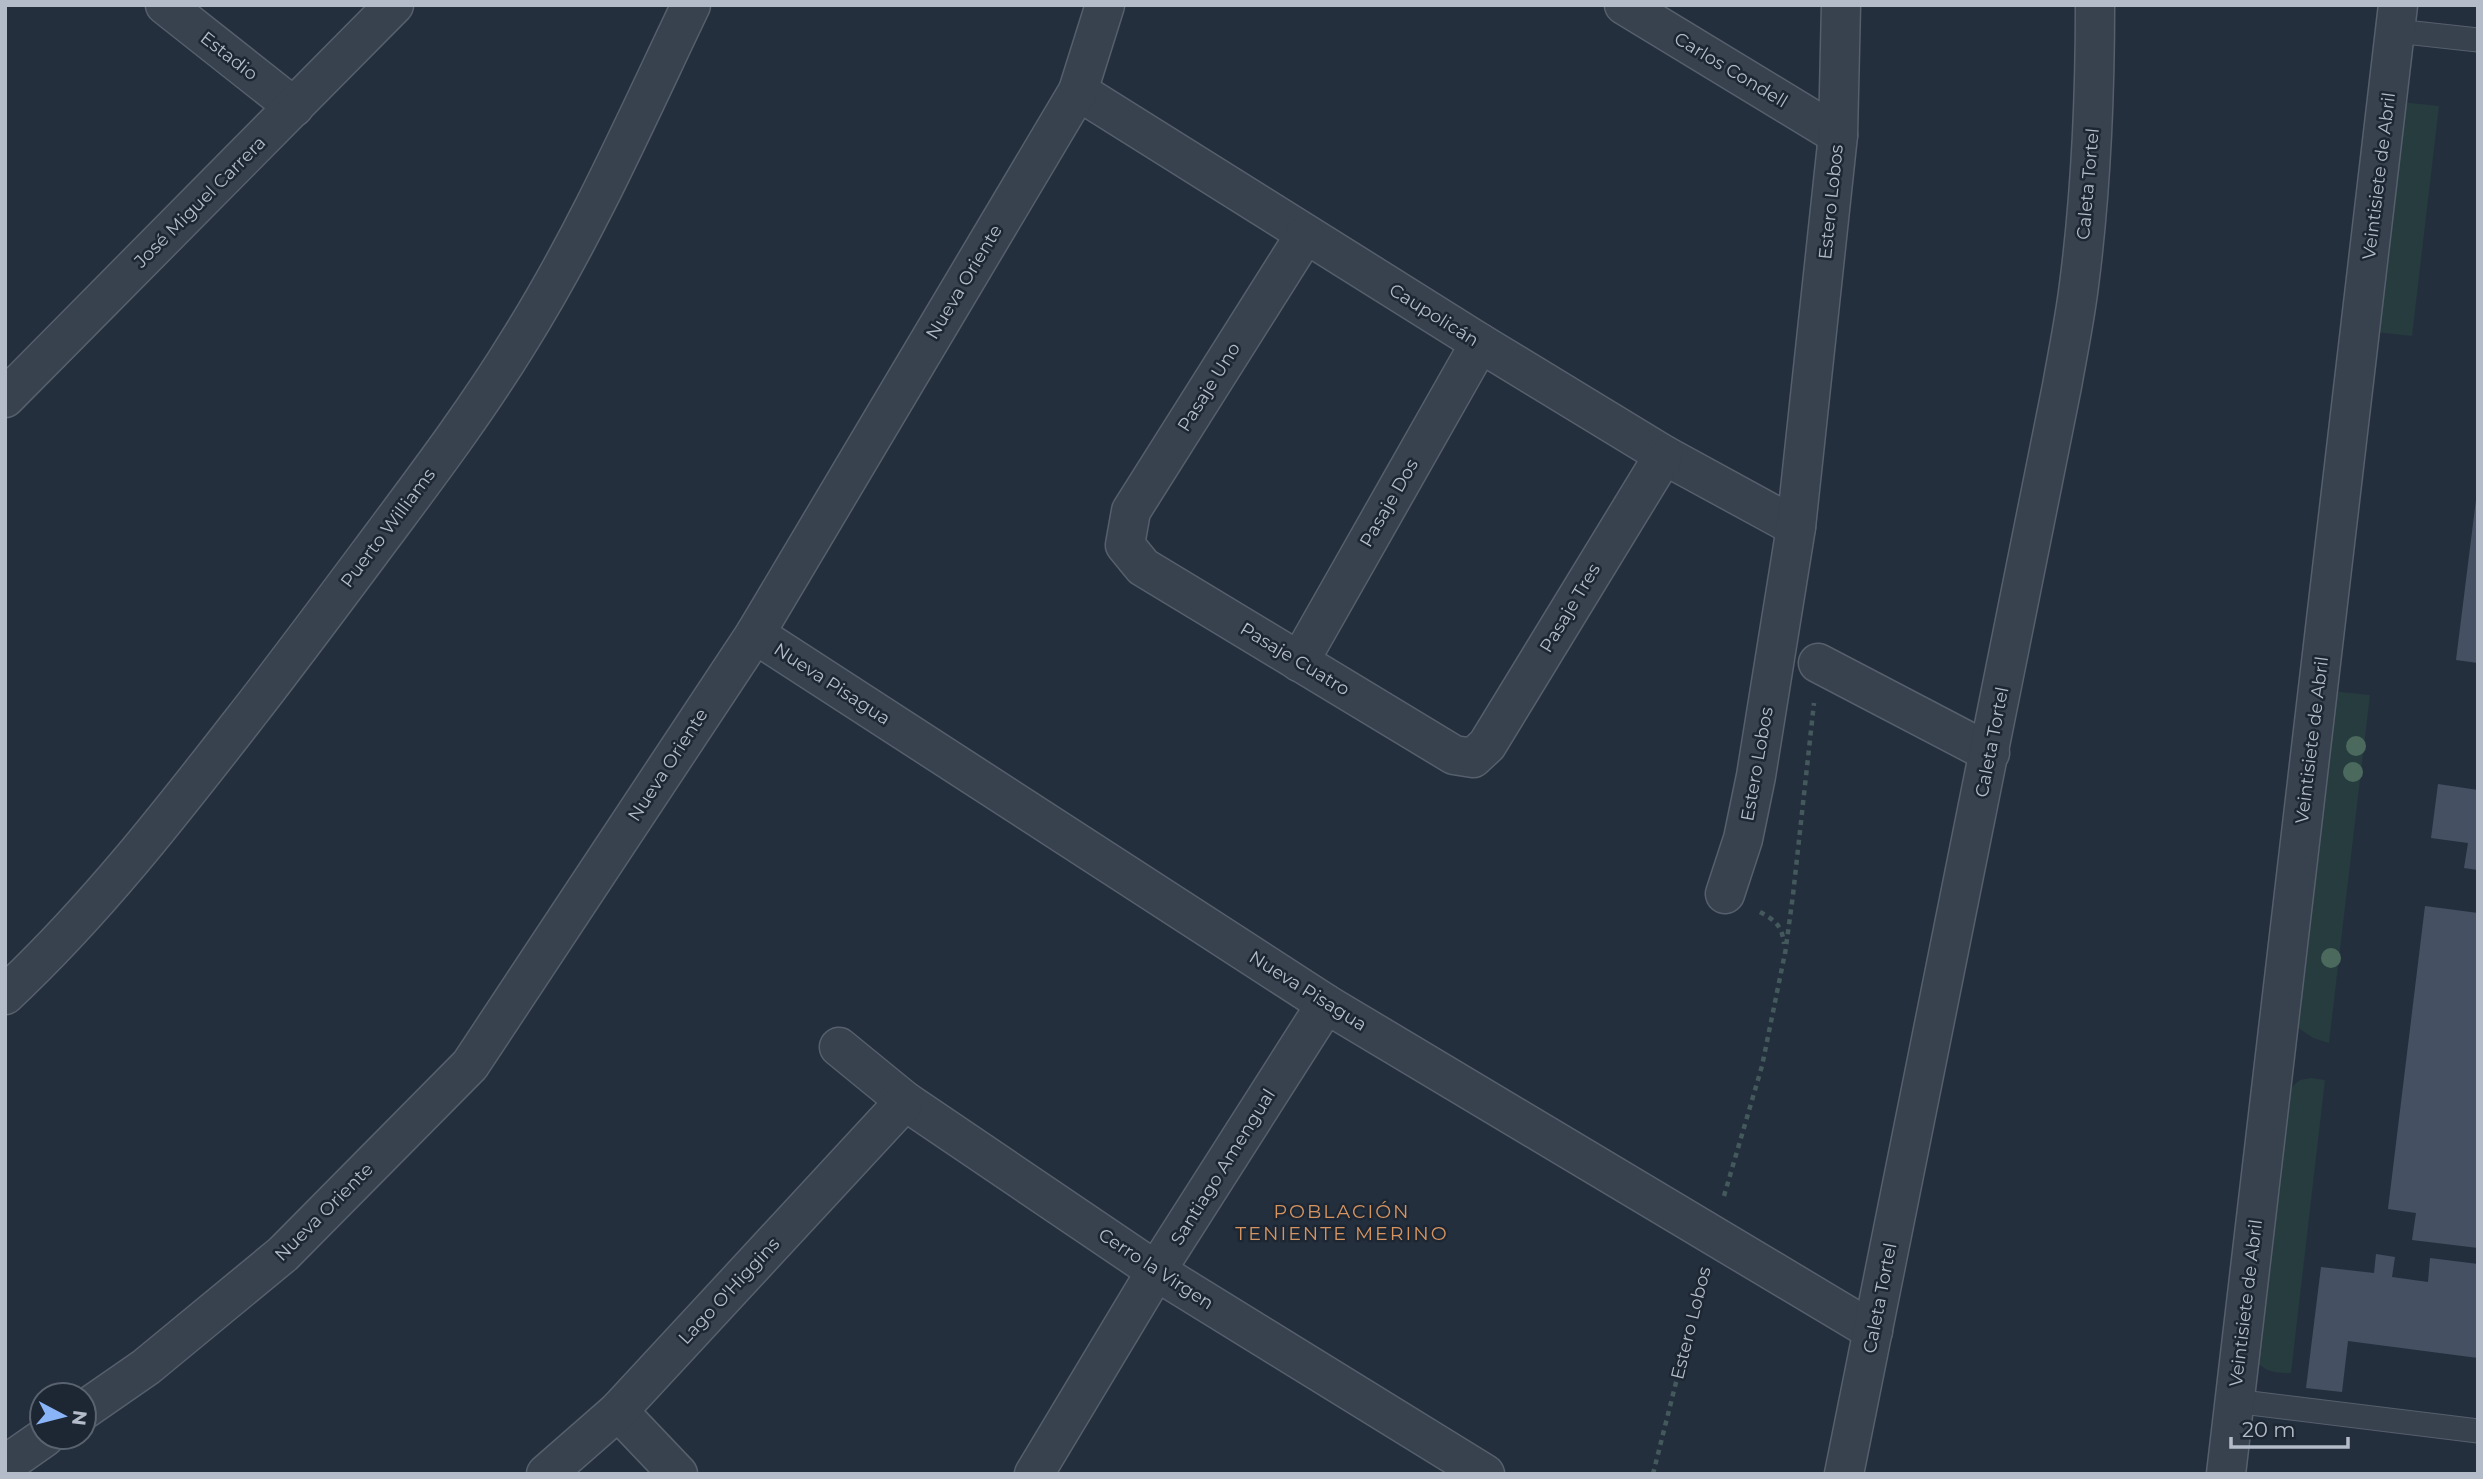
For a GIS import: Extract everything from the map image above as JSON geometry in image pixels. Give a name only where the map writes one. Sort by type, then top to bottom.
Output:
[{"type":"street","name":"Estadio","points":[[165,5],[294,107]]},
{"type":"street","name":"José Miguel Carrera","points":[[5,398],[394,5]]},
{"type":"street","name":"Puerto Williams","points":[[5,995],[69,933],[155,833],[291,658],[462,429],[520,341],[556,278],[590,214],[691,5]]},
{"type":"street","name":"Nueva Oriente","points":[[98,1400],[146,1367],[283,1254],[470,1065],[755,634],[1077,91],[1105,5]]},
{"type":"street","name":"Carlos Condell","points":[[1624,5],[1838,135]]},
{"type":"street","name":"Estero Lobos","points":[[1725,894],[1743,839],[1756,776],[1796,527],[1838,135],[1841,5]]},
{"type":"street","name":"Caleta Tortel","points":[[1844,1474],[2062,386],[2079,286],[2095,87],[2095,5]]},
{"type":"street","name":"Veintisiete de Abril","points":[[2225,1474],[2397,18]]},
{"type":"street","name":"Caupolicán","points":[[1077,91],[1479,343],[1664,455],[1796,527]]},
{"type":"street","name":"Pasaje Uno","points":[[1125,545],[1131,511],[1305,234]]},
{"type":"street","name":"Pasaje Dos","points":[[1299,662],[1479,343]]},
{"type":"street","name":"Pasaje Tres","points":[[1473,758],[1487,746],[1664,455]]},
{"type":"street","name":"Pasaje Cuatro","points":[[1125,545],[1143,567],[1454,755],[1473,758]]},
{"type":"street","name":"Nueva Pisagua","points":[[755,634],[1326,1004],[1873,1331]]},
{"type":"street","points":[[1818,663],[1990,753]]},
{"type":"street","name":"Santiago Amengual","points":[[1034,1474],[1156,1271],[1326,1004]]},
{"type":"street","name":"Cerro la Virgen","points":[[839,1047],[905,1101],[1156,1271],[1485,1474]]},
{"type":"street","name":"Lago O'Higgins","points":[[546,1474],[618,1411],[905,1101]]},
{"type":"street","points":[[618,1411],[678,1474]]},
{"type":"street","points":[[5,1465],[28,1449]]},
{"type":"lane","points":[[2397,18],[2478,40]]},
{"type":"lane","points":[[2234,1401],[2478,1432]]},
{"type":"path","name":"Estero Lobos","points":[[1653,1474],[1713,1236],[1762,1066],[1785,954],[1782,931],[1777,922],[1725,894]]},
{"type":"green space","points":[[2401,102],[2439,106],[2412,336],[2375,332]]},
{"type":"green space","points":[[2332,691],[2370,695],[2329,1043],[2313,1038],[2294,1025]]},
{"type":"green space","points":[[2300,1080],[2325,1080],[2291,1373],[2280,1373],[2266,1369],[2254,1359],[2289,1089]]},
{"type":"building","points":[[2478,500],[2478,663],[2456,660]]},
{"type":"building","points":[[2438,784],[2478,790],[2478,870],[2464,868],[2468,843],[2431,838]]},
{"type":"building","points":[[2425,906],[2478,913],[2478,1248],[2412,1240],[2416,1213],[2388,1209]]},
{"type":"building","points":[[2376,1254],[2395,1257],[2392,1277],[2428,1282],[2430,1258],[2478,1264],[2478,1358],[2348,1341],[2342,1392],[2306,1388],[2321,1267],[2374,1273]]},
{"type":"district","name":"POBLACIÓN TENIENTE MERINO","points":[[1342,1222]]}]
